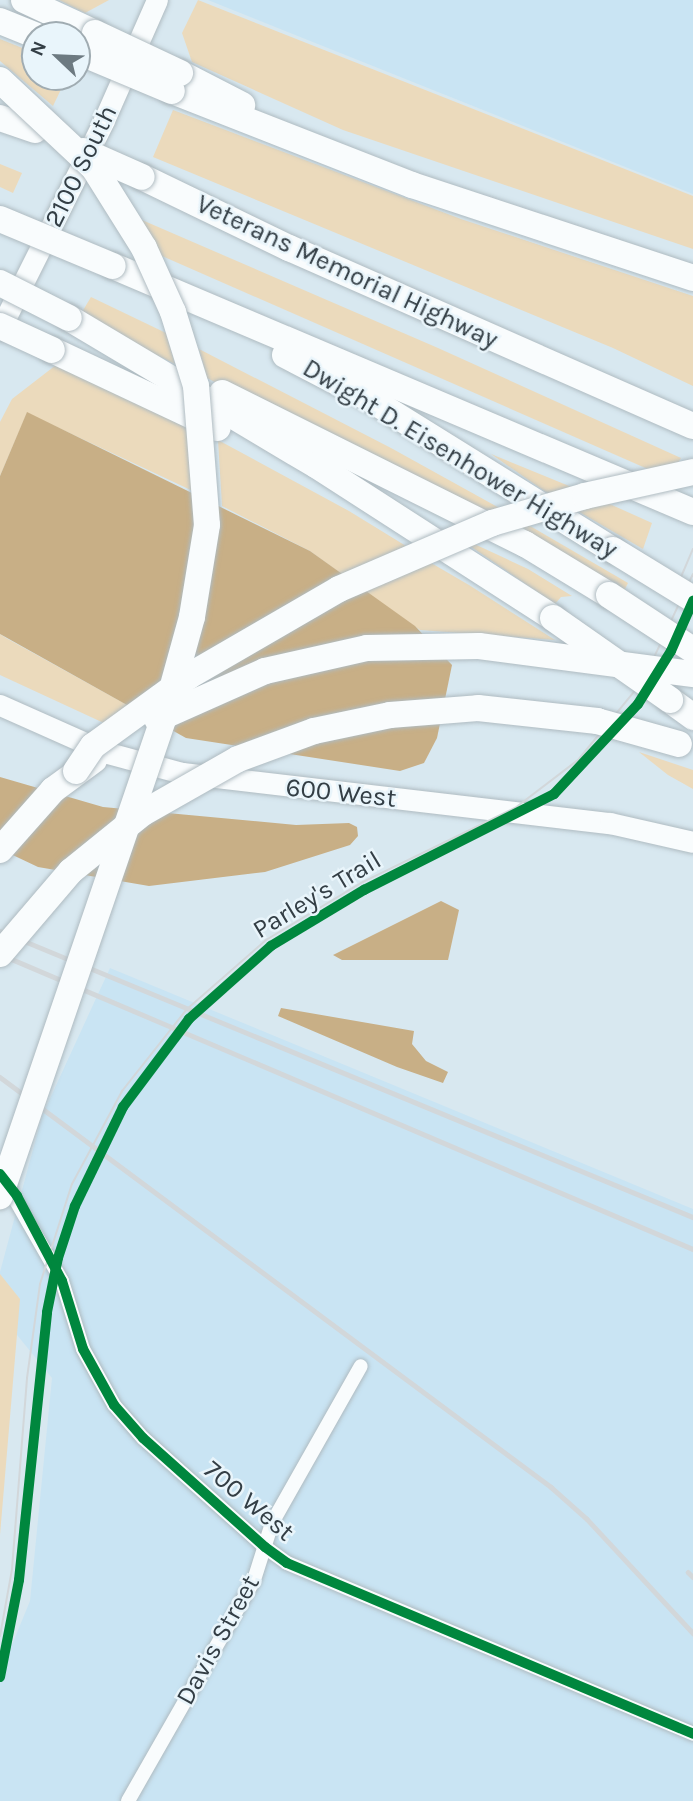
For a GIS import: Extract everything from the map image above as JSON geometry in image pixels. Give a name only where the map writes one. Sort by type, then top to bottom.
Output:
[{"type":"highway","points":[[24,0],[52,21]]},
{"type":"highway","points":[[0,21],[21,29]]},
{"type":"highway","points":[[91,49],[176,82],[315,149],[693,278]]},
{"type":"highway","points":[[0,80],[108,185],[144,248],[173,312],[201,414],[207,525],[192,617],[166,711],[0,1196]]},
{"type":"highway","name":"Veterans Memorial Highway","points":[[0,118],[36,130],[142,177],[289,248],[693,426]]},
{"type":"highway","points":[[0,219],[693,512]]},
{"type":"highway","name":"Dwight D. Eisenhower Highway","points":[[113,266],[370,399],[693,599]]},
{"type":"highway","points":[[0,283],[107,338],[384,471],[525,544],[693,650]]},
{"type":"highway","points":[[0,328],[52,350],[413,526]]},
{"type":"highway","points":[[107,338],[413,526],[553,618],[693,717]]},
{"type":"highway","points":[[0,850],[76,771],[93,746],[189,676],[339,589],[492,523],[585,496],[693,472]]},
{"type":"highway","points":[[76,771],[159,717],[211,692],[293,663],[367,648],[479,646],[693,674]]},
{"type":"highway","points":[[0,954],[71,871],[143,813],[205,775],[306,733],[375,717],[478,708],[570,716],[688,747]]},
{"type":"highway","points":[[0,1149],[85,948]]},
{"type":"street","name":"2100 South","points":[[0,328],[104,120],[157,0]]},
{"type":"street","name":"600 West","points":[[0,705],[108,753],[182,773],[610,823],[693,842]]},
{"type":"street","name":"700 West","points":[[0,1174],[17,1196],[62,1281],[83,1349],[114,1405],[163,1456],[240,1519],[265,1547],[287,1563],[693,1734]]},
{"type":"street","name":"Davis Street","points":[[128,1801],[254,1580],[278,1512],[361,1366]]},
{"type":"shaded area","points":[[59,0],[109,0],[85,13]]},
{"type":"shaded area","points":[[198,0],[693,196],[693,249],[343,130],[192,62],[182,33]]},
{"type":"shaded area","points":[[208,0],[693,0],[693,194]]},
{"type":"shaded area","points":[[0,39],[21,47],[21,79],[0,61]]},
{"type":"shaded area","points":[[35,91],[60,91],[53,106]]},
{"type":"shaded area","points":[[173,110],[461,219],[693,296],[693,386],[613,348],[153,157]]},
{"type":"shaded area","points":[[0,164],[22,173],[13,193],[0,187]]},
{"type":"shaded area","points":[[142,220],[438,348],[681,458],[678,463],[650,470],[162,256]]},
{"type":"shaded area","points":[[91,297],[166,333],[175,364],[79,317]]},
{"type":"shaded area","points":[[199,349],[391,448],[503,510],[477,519],[207,378]]},
{"type":"shaded area","points":[[56,365],[190,427],[195,492],[27,413],[0,476],[0,422],[12,399]]},
{"type":"shaded area","points":[[27,412],[310,551],[415,626],[452,665],[437,738],[424,763],[400,771],[186,738],[0,634],[0,476]]},
{"type":"shaded area","points":[[218,440],[349,511],[406,546],[343,575],[310,551],[222,506]]},
{"type":"shaded area","points":[[491,454],[574,488],[550,495]]},
{"type":"shaded area","points":[[603,501],[652,523],[643,549],[574,509]]},
{"type":"shaded area","points":[[525,523],[628,583],[620,599],[500,531]]},
{"type":"shaded area","points":[[470,542],[528,569],[572,596],[561,597],[555,604],[467,544]]},
{"type":"shaded area","points":[[426,560],[555,640],[420,630],[360,588]]},
{"type":"shaded area","points":[[0,634],[129,706],[106,724],[0,675]]},
{"type":"shaded area","points":[[639,752],[693,770],[693,789],[668,775]]},
{"type":"shaded area","points":[[0,777],[103,807],[296,825],[349,823],[357,827],[358,836],[350,845],[265,872],[149,886],[38,867],[0,849]]},
{"type":"shaded area","points":[[441,901],[459,910],[448,960],[342,960],[333,955]]},
{"type":"shaded area","points":[[110,968],[693,1209],[693,1801],[0,1801],[0,1674],[30,1601],[52,1378],[0,1314],[0,1272],[42,1116]]},
{"type":"shaded area","points":[[281,1008],[414,1031],[412,1044],[426,1061],[448,1072],[443,1083],[397,1067],[278,1016]]},
{"type":"shaded area","points":[[0,1274],[20,1299],[0,1535]]},
{"type":"tram line","points":[[678,584],[693,549]]},
{"type":"tram line","points":[[0,1636],[12,1569],[27,1378],[40,1284],[72,1184],[122,1091],[187,1009],[266,940],[363,882],[515,808],[578,760],[643,681],[693,574]]},
{"type":"railway","points":[[0,931],[693,1217]]},
{"type":"railway","points":[[0,954],[693,1249]]},
{"type":"railway","points":[[0,1077],[551,1487],[587,1519],[693,1633]]},
{"type":"railway","points":[[688,1572],[693,1577]]},
{"type":"cycle path","name":"Parley's Trail","points":[[0,1677],[19,1580],[47,1312],[58,1258],[75,1206],[123,1107],[189,1019],[271,946],[364,890],[554,794],[638,704],[671,651],[693,601]]},
{"type":"cycle path","points":[[0,1174],[17,1196],[62,1281],[83,1349],[114,1405],[143,1438],[265,1547],[287,1563],[693,1734]]}]
